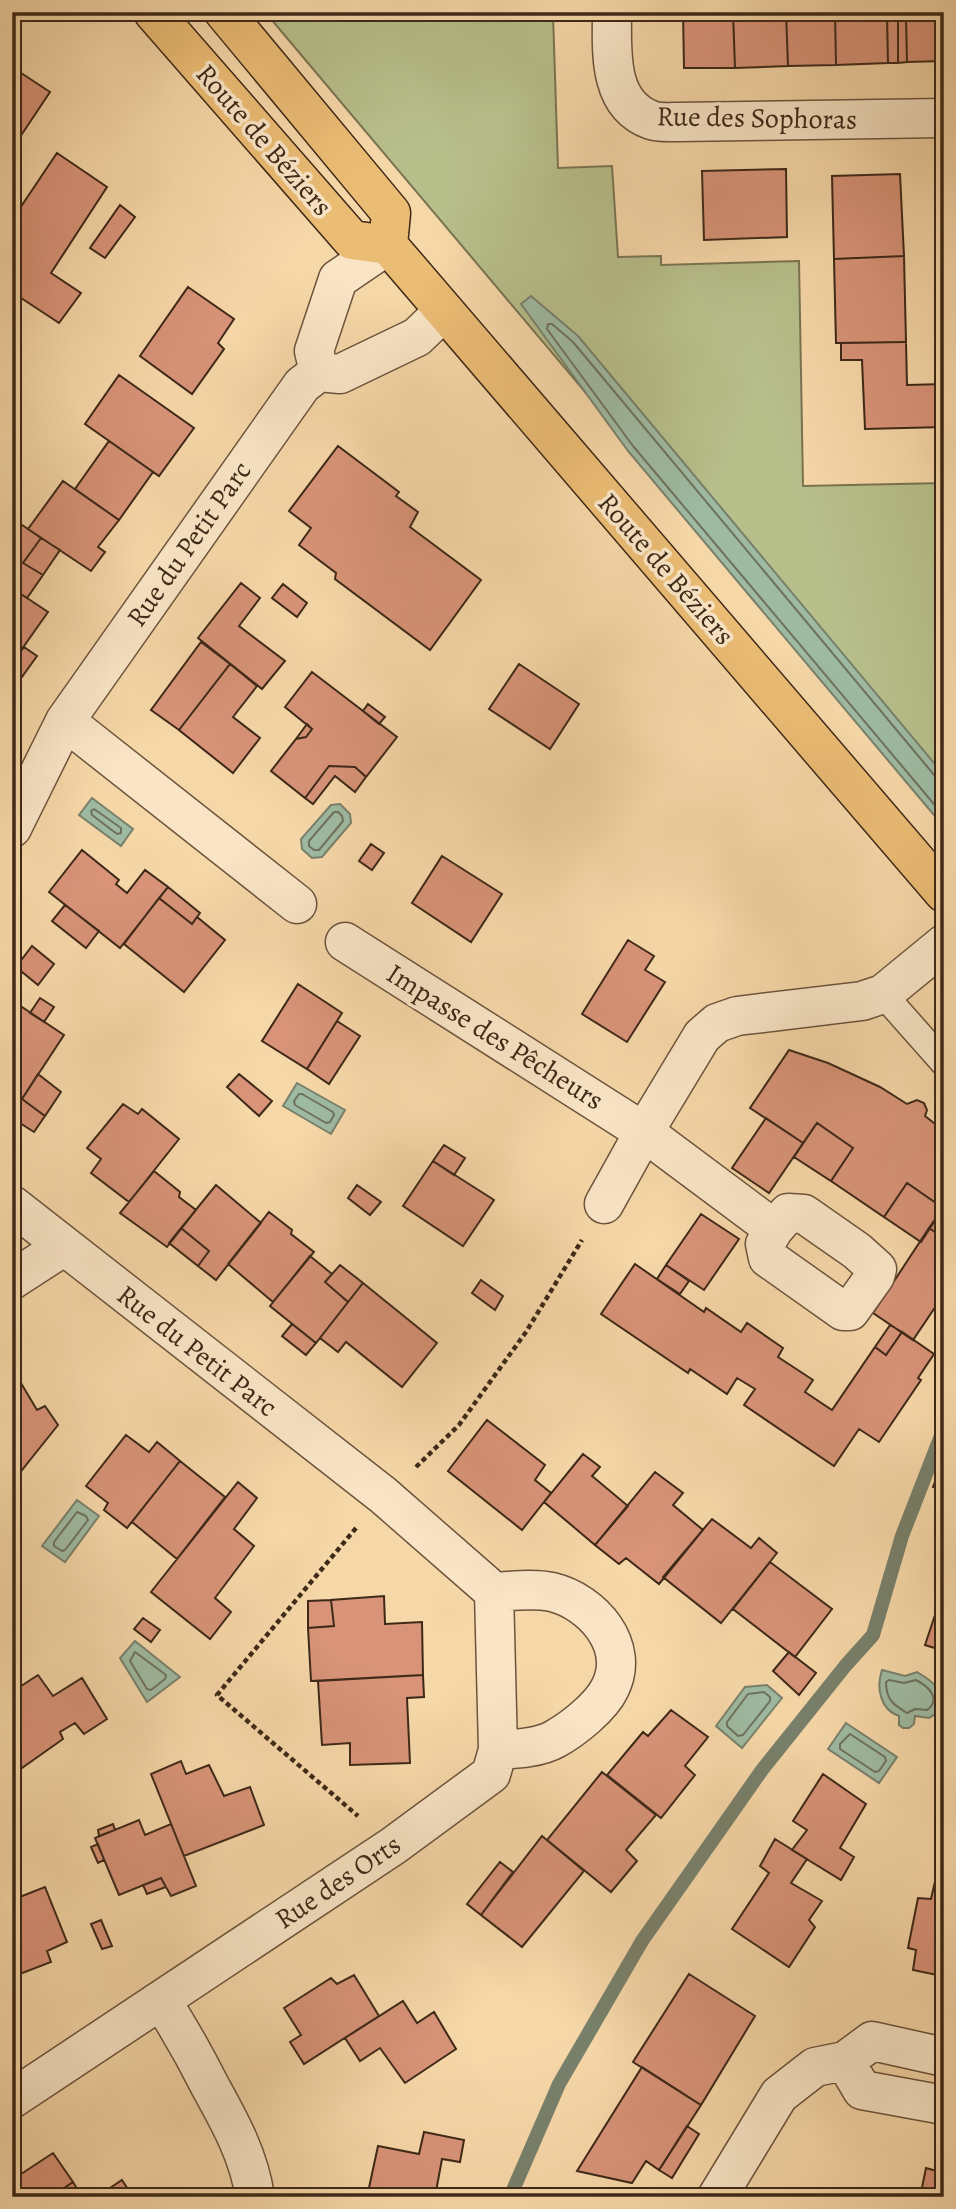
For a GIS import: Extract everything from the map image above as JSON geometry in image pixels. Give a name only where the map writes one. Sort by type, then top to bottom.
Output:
[{"type":"main road","name":"Route de Béziers","points":[[153,12],[352,240],[388,245],[944,893]]},
{"type":"main road","name":"Route de Béziers","points":[[223,12],[391,212],[388,245]]},
{"type":"street","name":"Rue des Sophoras","points":[[612,12],[612,62],[617,86],[632,110],[653,121],[944,118]]},
{"type":"street","points":[[388,245],[338,279],[314,351],[319,372],[340,374],[417,337],[444,311]]},
{"type":"street","name":"Rue du Petit Parc","points":[[12,828],[65,721],[293,397],[302,385],[319,372]]},
{"type":"street","points":[[65,721],[297,904]]},
{"type":"street","name":"Impasse des Pêcheurs","points":[[345,942],[644,1132],[774,1229]]},
{"type":"street","points":[[604,1204],[702,1036],[717,1023],[737,1016],[862,1001],[883,994],[944,944]]},
{"type":"street","name":"Rue du Petit Parc","points":[[12,1205],[383,1495],[494,1592]]},
{"type":"street","points":[[12,1280],[63,1247]]},
{"type":"street","points":[[494,1592],[552,1592],[575,1602],[595,1615],[608,1632],[616,1663],[610,1689],[585,1718],[554,1740],[498,1750]]},
{"type":"street","name":"Rue des Orts","points":[[12,2099],[381,1854],[491,1774],[498,1750],[494,1592]]},
{"type":"street","points":[[161,2000],[237,2134],[252,2176],[256,2197]]},
{"type":"street","points":[[717,2197],[779,2095],[815,2067],[845,2061],[872,2041],[944,2057]]},
{"type":"street","points":[[845,2061],[862,2091],[944,2105]]},
{"type":"lane","points":[[883,994],[944,1063]]},
{"type":"shaded area","points":[[265,12],[419,12],[420,19],[553,15],[558,168],[612,166],[618,257],[661,256],[661,265],[799,261],[803,486],[944,483],[944,818]]},
{"type":"water","points":[[531,296],[578,336],[944,775],[944,827],[628,451],[521,304]]},
{"type":"water","points":[[92,798],[133,829],[121,846],[79,815]]},
{"type":"water","points":[[340,804],[350,814],[351,823],[322,857],[312,858],[302,849],[301,839],[331,805]]},
{"type":"water","points":[[297,1083],[345,1110],[331,1134],[283,1106]]},
{"type":"water","points":[[77,1500],[99,1516],[65,1562],[42,1546]]},
{"type":"water","points":[[135,1641],[180,1677],[147,1702],[120,1658]]},
{"type":"water","points":[[882,1670],[905,1676],[917,1672],[929,1680],[939,1692],[938,1712],[929,1718],[915,1716],[914,1724],[909,1728],[899,1725],[899,1716],[887,1709],[881,1697],[879,1684]]},
{"type":"water","points":[[767,1685],[782,1698],[742,1748],[716,1726],[745,1687]]},
{"type":"water","points":[[846,1723],[897,1757],[879,1783],[828,1749]]},
{"type":"building","points":[[683,12],[733,12],[735,68],[684,68]]},
{"type":"building","points":[[733,12],[786,12],[788,66],[735,68]]},
{"type":"building","points":[[786,12],[835,12],[836,65],[788,66]]},
{"type":"building","points":[[835,12],[887,12],[888,63],[836,65]]},
{"type":"building","points":[[944,17],[944,61],[907,62],[906,18]]},
{"type":"building","points":[[898,18],[906,18],[907,62],[898,63]]},
{"type":"building","points":[[898,18],[898,63],[888,63],[887,19]]},
{"type":"building","points":[[12,67],[50,92],[12,149]]},
{"type":"building","points":[[57,153],[107,187],[51,273],[81,293],[59,323],[12,292],[12,257],[16,251],[12,248],[12,220]]},
{"type":"building","points":[[786,169],[787,237],[704,240],[702,171]]},
{"type":"building","points":[[900,174],[904,256],[834,259],[832,176]]},
{"type":"building","points":[[120,205],[135,217],[105,258],[90,248]]},
{"type":"building","points":[[904,256],[906,342],[836,343],[834,259]]},
{"type":"building","points":[[188,287],[234,319],[218,343],[224,349],[192,394],[140,356]]},
{"type":"building","points":[[906,342],[907,385],[944,384],[944,427],[865,429],[862,360],[841,360],[841,343]]},
{"type":"building","points":[[119,375],[194,428],[159,476],[85,424]]},
{"type":"building","points":[[109,441],[153,472],[119,520],[75,489]]},
{"type":"building","points":[[338,446],[399,492],[396,496],[418,512],[410,527],[481,580],[430,650],[335,579],[336,573],[299,545],[311,528],[289,511]]},
{"type":"building","points":[[63,481],[119,520],[98,547],[105,552],[91,571],[28,529]]},
{"type":"building","points":[[12,518],[41,538],[23,563],[43,575],[27,598],[12,588]]},
{"type":"building","points":[[41,538],[60,550],[43,575],[23,563]]},
{"type":"building","points":[[241,583],[260,598],[239,626],[285,661],[262,689],[198,638]]},
{"type":"building","points":[[283,584],[307,603],[297,617],[272,598]]},
{"type":"building","points":[[12,588],[48,612],[12,663]]},
{"type":"building","points":[[201,642],[230,664],[179,730],[151,710]]},
{"type":"building","points":[[24,647],[37,656],[14,688],[12,663]]},
{"type":"building","points":[[230,664],[257,686],[233,717],[260,738],[233,773],[179,730]]},
{"type":"building","points":[[519,664],[579,704],[550,749],[489,709]]},
{"type":"building","points":[[312,672],[397,737],[366,777],[355,767],[329,766],[305,798],[271,771],[296,739],[306,737],[312,729],[285,707]]},
{"type":"building","points":[[368,704],[385,717],[379,724],[363,711]]},
{"type":"building","points":[[307,724],[312,729],[306,737],[296,739]]},
{"type":"building","points":[[329,766],[355,767],[366,777],[355,792],[335,776],[313,804],[305,798]]},
{"type":"building","points":[[371,844],[384,853],[372,870],[359,861]]},
{"type":"building","points":[[82,850],[119,880],[116,884],[127,893],[145,870],[168,887],[120,948],[49,892]]},
{"type":"building","points":[[442,856],[502,894],[471,942],[412,903]]},
{"type":"building","points":[[168,887],[200,913],[192,924],[159,898]]},
{"type":"building","points":[[159,898],[192,924],[197,917],[225,940],[184,992],[124,944]]},
{"type":"building","points":[[65,905],[99,931],[86,948],[52,921]]},
{"type":"building","points":[[628,940],[654,956],[645,970],[665,982],[627,1042],[582,1014]]},
{"type":"building","points":[[32,946],[54,964],[38,985],[16,967]]},
{"type":"building","points":[[298,984],[342,1013],[307,1069],[262,1041]]},
{"type":"building","points":[[40,998],[54,1007],[44,1022],[30,1013]]},
{"type":"building","points":[[13,1001],[64,1035],[22,1099],[45,1116],[34,1132],[12,1118]]},
{"type":"building","points":[[337,1021],[360,1036],[329,1084],[307,1069]]},
{"type":"building","points":[[789,1050],[828,1063],[880,1087],[907,1104],[917,1100],[924,1103],[927,1110],[925,1116],[944,1131],[944,1238],[929,1228],[943,1208],[907,1183],[884,1217],[831,1181],[853,1148],[817,1123],[803,1143],[750,1108]]},
{"type":"building","points":[[38,1074],[61,1092],[45,1116],[22,1099]]},
{"type":"building","points":[[239,1074],[272,1101],[259,1116],[227,1087]]},
{"type":"building","points":[[123,1104],[138,1114],[142,1109],[179,1139],[129,1202],[91,1173],[101,1159],[87,1148]]},
{"type":"building","points":[[766,1118],[803,1143],[769,1193],[732,1168]]},
{"type":"building","points":[[817,1123],[853,1148],[831,1181],[794,1157]]},
{"type":"building","points":[[444,1145],[465,1158],[454,1175],[433,1161]]},
{"type":"building","points":[[433,1161],[494,1200],[463,1246],[403,1206]]},
{"type":"building","points":[[154,1171],[180,1192],[179,1197],[196,1210],[167,1247],[120,1213]]},
{"type":"building","points":[[907,1183],[943,1208],[921,1242],[884,1217]]},
{"type":"building","points":[[216,1185],[261,1223],[216,1280],[198,1266],[209,1251],[181,1228]]},
{"type":"building","points":[[357,1185],[381,1202],[370,1215],[348,1198]]},
{"type":"building","points":[[269,1212],[314,1252],[273,1302],[228,1264]]},
{"type":"building","points":[[701,1214],[739,1239],[704,1290],[666,1265]]},
{"type":"building","points":[[181,1228],[209,1251],[198,1266],[169,1243]]},
{"type":"building","points":[[929,1228],[944,1238],[944,1294],[913,1340],[873,1313]]},
{"type":"building","points":[[310,1256],[332,1274],[325,1282],[348,1302],[316,1343],[270,1306]]},
{"type":"building","points":[[635,1264],[704,1312],[706,1308],[741,1332],[747,1323],[783,1348],[778,1357],[813,1380],[805,1392],[832,1410],[875,1347],[886,1355],[902,1332],[934,1354],[918,1378],[921,1380],[879,1442],[859,1429],[834,1466],[744,1405],[755,1389],[737,1378],[727,1394],[690,1369],[688,1373],[601,1314]]},
{"type":"building","points":[[340,1265],[363,1283],[348,1302],[325,1282]]},
{"type":"building","points":[[666,1265],[689,1281],[680,1294],[657,1279]]},
{"type":"building","points":[[481,1280],[503,1296],[495,1310],[472,1293]]},
{"type":"building","points":[[363,1283],[437,1343],[402,1387],[346,1342],[338,1352],[320,1338]]},
{"type":"building","points":[[292,1324],[316,1343],[306,1355],[282,1336]]},
{"type":"building","points":[[890,1325],[902,1332],[886,1355],[875,1347]]},
{"type":"building","points":[[12,1368],[37,1410],[45,1406],[58,1425],[14,1480],[12,1477]]},
{"type":"building","points":[[487,1420],[545,1465],[535,1480],[551,1493],[522,1530],[448,1471]]},
{"type":"building","points":[[126,1435],[149,1452],[157,1442],[180,1461],[127,1528],[104,1510],[108,1503],[86,1486]]},
{"type":"building","points":[[583,1454],[600,1467],[592,1476],[628,1506],[595,1545],[544,1502]]},
{"type":"building","points":[[944,1459],[944,1491],[933,1487]]},
{"type":"building","points":[[180,1461],[225,1497],[177,1559],[132,1522]]},
{"type":"building","points":[[655,1472],[683,1493],[673,1505],[703,1530],[659,1584],[626,1558],[619,1564],[595,1545]]},
{"type":"building","points":[[238,1482],[257,1498],[234,1529],[254,1546],[215,1598],[231,1612],[210,1639],[151,1592]]},
{"type":"building","points":[[712,1519],[751,1548],[759,1538],[777,1553],[721,1623],[663,1577]]},
{"type":"building","points":[[770,1562],[832,1609],[795,1657],[733,1609]]},
{"type":"building","points":[[944,1588],[944,1651],[925,1645]]},
{"type":"building","points":[[384,1596],[385,1624],[422,1622],[423,1675],[311,1681],[308,1628],[334,1626],[331,1600]]},
{"type":"building","points":[[331,1600],[334,1626],[308,1628],[308,1601]]},
{"type":"building","points":[[143,1618],[160,1630],[151,1642],[134,1629]]},
{"type":"building","points":[[789,1652],[816,1673],[799,1695],[773,1671]]},
{"type":"building","points":[[38,1675],[53,1696],[82,1678],[107,1719],[84,1734],[75,1723],[60,1732],[63,1739],[12,1775],[12,1692]]},
{"type":"building","points":[[423,1675],[424,1697],[407,1698],[410,1763],[350,1765],[350,1743],[322,1745],[318,1681]]},
{"type":"building","points":[[671,1710],[708,1737],[685,1766],[695,1775],[661,1818],[607,1775],[643,1732],[648,1736]]},
{"type":"building","points":[[181,1761],[186,1774],[209,1765],[224,1796],[250,1787],[264,1825],[184,1856],[151,1774]]},
{"type":"building","points":[[602,1772],[656,1815],[626,1850],[637,1861],[611,1892],[547,1840]]},
{"type":"building","points":[[823,1774],[866,1804],[840,1848],[854,1857],[841,1880],[792,1850],[807,1830],[793,1821]]},
{"type":"building","points":[[139,1820],[145,1835],[171,1824],[196,1886],[171,1896],[161,1878],[119,1895],[95,1838]]},
{"type":"building","points":[[113,1824],[115,1830],[99,1836],[98,1830]]},
{"type":"building","points":[[542,1836],[584,1871],[522,1947],[481,1915]]},
{"type":"building","points":[[775,1839],[807,1859],[791,1883],[822,1901],[809,1920],[815,1927],[789,1967],[732,1929],[769,1873],[760,1866]]},
{"type":"building","points":[[98,1844],[104,1860],[98,1863],[91,1847]]},
{"type":"building","points":[[941,1855],[944,1856],[942,1976],[913,1970],[916,1950],[908,1948],[918,1898],[931,1899]]},
{"type":"building","points":[[500,1862],[513,1872],[481,1915],[467,1904]]},
{"type":"building","points":[[161,1878],[166,1887],[147,1894],[143,1885]]},
{"type":"building","points":[[45,1887],[67,1942],[47,1951],[51,1962],[12,1977],[12,1900]]},
{"type":"building","points":[[101,1920],[112,1946],[102,1949],[91,1924]]},
{"type":"building","points":[[689,1974],[755,2016],[701,2105],[633,2062]]},
{"type":"building","points":[[354,1975],[379,2016],[304,2064],[290,2042],[301,2035],[284,2008],[331,1978],[337,1984]]},
{"type":"building","points":[[403,2001],[417,2023],[434,2012],[456,2049],[405,2083],[380,2048],[360,2061],[345,2038]]},
{"type":"building","points":[[642,2067],[701,2105],[659,2170],[646,2161],[632,2183],[577,2171]]},
{"type":"building","points":[[687,2126],[699,2134],[672,2178],[659,2170]]},
{"type":"building","points":[[424,2132],[464,2140],[460,2162],[442,2159],[435,2197],[367,2197],[378,2146],[419,2154]]},
{"type":"building","points":[[53,2153],[73,2182],[51,2197],[12,2197],[12,2180]]},
{"type":"building","points":[[926,2168],[944,2173],[944,2197],[920,2197]]},
{"type":"building","points":[[122,2180],[133,2197],[116,2197],[110,2188]]},
{"type":"building","points":[[73,2182],[82,2197],[51,2197]]},
{"type":"building","points":[[110,2188],[116,2197],[96,2197]]},
{"type":"building","points":[[827,2188],[855,2192],[854,2197],[825,2197]]},
{"type":"building","points":[[893,2191],[920,2195],[891,2197]]},
{"type":"waterway","points":[[510,2197],[559,2084],[642,1941],[762,1770],[873,1635],[902,1536],[944,1428]]}]
